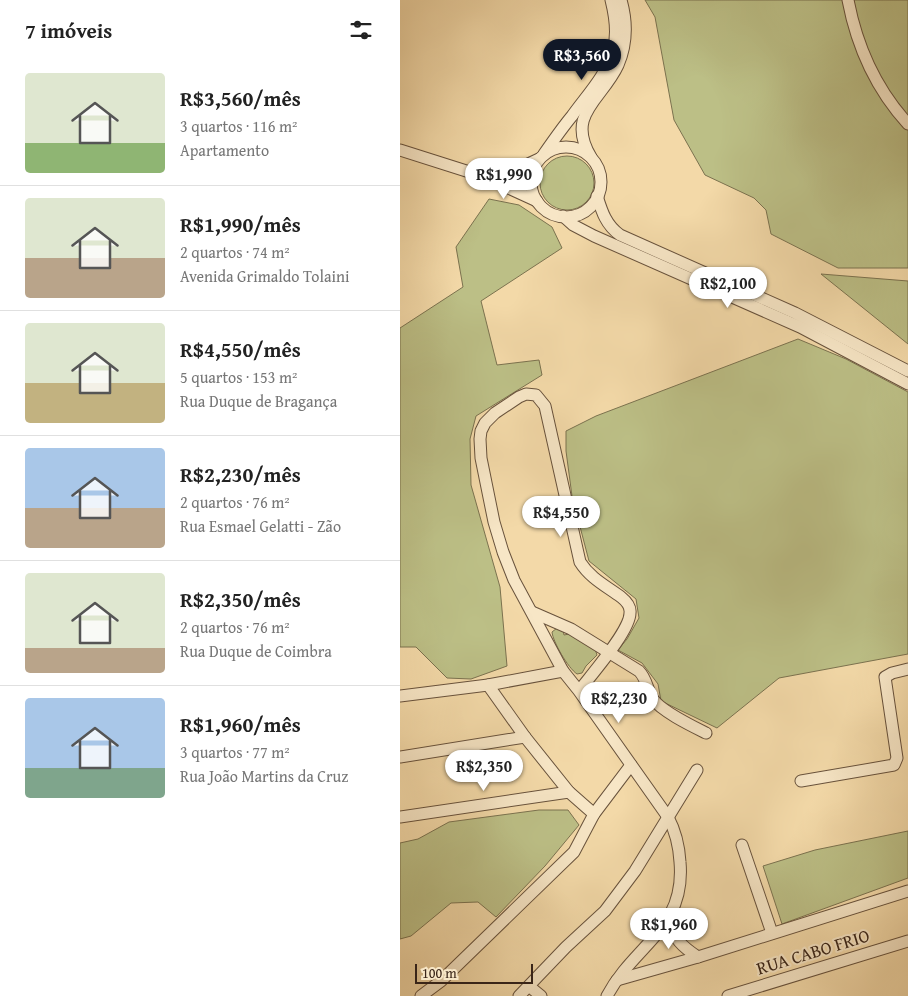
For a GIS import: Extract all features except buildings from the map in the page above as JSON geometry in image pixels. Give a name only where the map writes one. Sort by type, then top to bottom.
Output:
[{"type":"street","points":[[611,0],[615,21],[615,35],[614,50],[609,62],[597,82],[535,166],[531,184],[537,200],[548,212],[563,216],[573,216],[583,212],[592,205],[598,196],[600,176],[586,148],[581,129],[583,118],[618,64],[625,35],[625,21],[621,0]]},
{"type":"street","points":[[848,0],[863,55],[880,88],[908,124]]},
{"type":"street","points":[[482,176],[507,174],[559,148],[568,147],[584,152],[592,159]]},
{"type":"street","points":[[400,150],[482,176],[537,200]]},
{"type":"street","points":[[598,196],[605,220],[620,235],[795,313],[908,371]]},
{"type":"street","points":[[563,216],[573,225],[594,236],[800,327],[908,384]]},
{"type":"street","points":[[580,691],[620,637],[629,619],[629,607],[623,598],[592,577],[580,562],[545,406],[536,395],[531,394],[519,397],[495,413],[485,423],[481,431],[482,458],[494,522],[503,552],[514,580],[563,671],[580,691],[668,817],[678,840],[681,870],[676,905],[668,921],[617,980],[606,996]]},
{"type":"street","points":[[532,612],[572,629],[644,676],[652,698],[661,708],[706,733]]},
{"type":"street","points":[[801,781],[894,765],[897,758],[885,677],[892,672],[908,669]]},
{"type":"street","points":[[400,696],[488,685],[563,671]]},
{"type":"street","points":[[488,685],[525,737],[568,792],[594,814]]},
{"type":"street","points":[[400,757],[525,737]]},
{"type":"street","points":[[422,996],[574,852],[594,814],[631,765]]},
{"type":"street","points":[[519,996],[605,910],[635,871],[697,770]]},
{"type":"street","points":[[401,813],[568,792]]},
{"type":"street","points":[[742,845],[772,933]]},
{"type":"street","points":[[617,980],[698,957],[908,891]]},
{"type":"street","points":[[668,921],[674,936],[684,948],[698,957]]},
{"type":"street","name":"RUA CABO FRIO","points":[[728,996],[908,941]]},
{"type":"street","points":[[530,987],[541,996]]},
{"type":"green space","points":[[645,0],[908,0],[908,268],[838,268],[771,234],[766,210],[754,198],[705,175],[674,120],[655,17]]},
{"type":"green space","points":[[562,156],[572,156],[582,160],[590,168],[594,183],[590,198],[582,206],[572,210],[562,210],[552,206],[544,198],[540,188],[540,178],[544,168],[552,160]]},
{"type":"green space","points":[[489,199],[519,205],[552,227],[562,248],[481,301],[497,365],[539,360],[542,375],[476,416],[470,439],[471,485],[500,587],[507,666],[471,679],[447,678],[416,647],[400,647],[400,328],[463,287],[456,247]]},
{"type":"green space","points":[[821,274],[908,281],[908,344]]},
{"type":"green space","points":[[798,339],[846,359],[908,392],[908,654],[779,678],[717,728],[661,701],[658,684],[642,663],[618,650],[639,618],[636,599],[589,561],[572,496],[566,451],[566,431],[596,416]]},
{"type":"green space","points":[[557,628],[563,630],[564,635],[569,634],[595,649],[597,655],[582,673],[577,674],[573,671],[555,642],[552,632]]},
{"type":"green space","points":[[539,810],[568,810],[579,825],[545,866],[496,917],[478,902],[451,903],[411,936],[400,939],[400,843],[418,839],[449,822]]},
{"type":"green space","points":[[908,831],[908,878],[782,924],[763,866],[815,850]]}]
